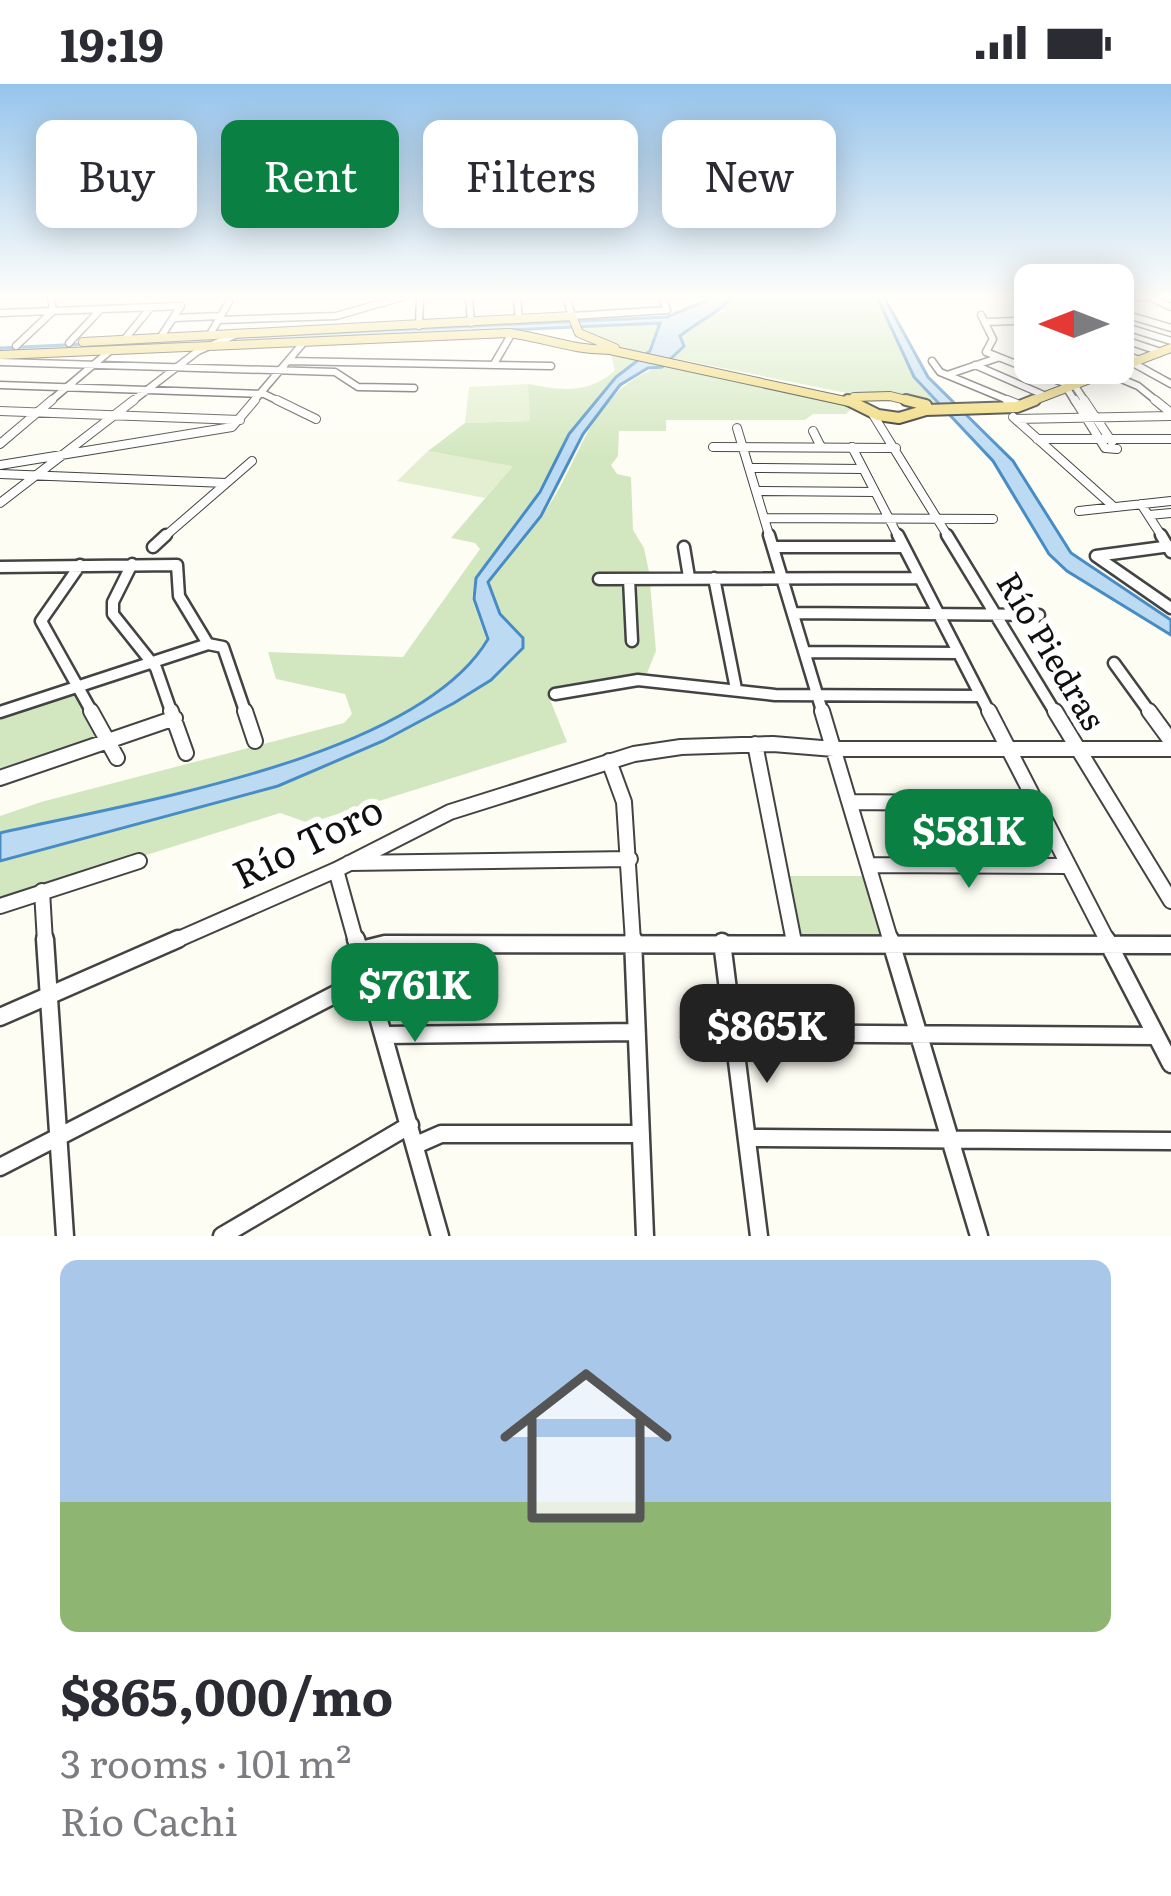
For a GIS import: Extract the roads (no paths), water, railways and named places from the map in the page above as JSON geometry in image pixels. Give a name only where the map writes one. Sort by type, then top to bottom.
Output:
[{"type":"main road","points":[[0,357],[99,351]]},
{"type":"main road","points":[[625,351],[846,399],[898,418],[914,407]]},
{"type":"main road","points":[[1134,363],[1161,351]]},
{"type":"main road","points":[[868,406],[890,396],[914,407],[1003,409],[1073,384]]},
{"type":"main road","points":[[967,408],[1032,401]]},
{"type":"street","points":[[2,441],[110,351]]},
{"type":"street","points":[[0,503],[198,351]]},
{"type":"street","points":[[0,464],[238,422],[297,351]]},
{"type":"street","points":[[397,362],[402,351]]},
{"type":"street","points":[[494,364],[502,351]]},
{"type":"street","points":[[985,351],[1069,386],[1111,440]]},
{"type":"street","points":[[0,357],[340,372],[358,387],[414,388]]},
{"type":"street","points":[[946,375],[997,358]]},
{"type":"street","points":[[288,361],[551,366]]},
{"type":"street","points":[[1134,361],[1171,384]]},
{"type":"street","points":[[932,362],[946,375],[1017,404]]},
{"type":"street","points":[[974,365],[1046,396]]},
{"type":"street","points":[[1134,384],[1171,415]]},
{"type":"street","points":[[1138,386],[1171,384]]},
{"type":"street","points":[[0,385],[261,394],[316,419]]},
{"type":"street","points":[[1069,386],[1098,438]]},
{"type":"street","name":"Río Piedras","points":[[868,406],[1171,901]]},
{"type":"street","points":[[1003,409],[1114,507]]},
{"type":"street","points":[[0,411],[238,422]]},
{"type":"street","points":[[1016,419],[1171,415]]},
{"type":"street","points":[[885,428],[884,421],[898,418]]},
{"type":"street","points":[[736,428],[980,1236]]},
{"type":"street","points":[[813,430],[821,447]]},
{"type":"street","points":[[1037,439],[1171,439]]},
{"type":"street","points":[[713,447],[896,448]]},
{"type":"street","points":[[851,447],[1171,1064]]},
{"type":"street","points":[[153,547],[252,461]]},
{"type":"street","points":[[750,468],[863,469]]},
{"type":"street","points":[[0,474],[226,483]]},
{"type":"street","points":[[758,491],[874,492]]},
{"type":"street","points":[[1078,511],[1171,501]]},
{"type":"street","points":[[1141,504],[1170,546],[1098,554],[1100,562],[1171,608]]},
{"type":"street","points":[[1151,518],[1171,513]]},
{"type":"street","points":[[765,518],[993,519]]},
{"type":"street","points":[[684,547],[689,578]]},
{"type":"street","points":[[774,548],[903,548]]},
{"type":"street","points":[[132,564],[112,602],[113,614],[152,663],[186,753]]},
{"type":"street","points":[[0,567],[172,564],[180,568],[178,593],[208,644]]},
{"type":"street","points":[[80,566],[41,621],[117,758]]},
{"type":"street","points":[[714,578],[736,689]]},
{"type":"street","points":[[598,579],[920,578]]},
{"type":"street","points":[[629,579],[632,641]]},
{"type":"street","points":[[794,613],[1039,615]]},
{"type":"street","points":[[0,712],[208,644],[223,646],[255,741]]},
{"type":"street","points":[[805,652],[958,653]]},
{"type":"street","points":[[1114,663],[1171,745]]},
{"type":"street","points":[[555,694],[638,680],[692,689],[818,695],[980,696]]},
{"type":"street","points":[[0,778],[175,718]]},
{"type":"street","points":[[754,744],[794,942]]},
{"type":"street","name":"Río Toro","points":[[0,1017],[342,867],[450,812],[652,749],[754,744],[834,749],[1171,745]]},
{"type":"street","points":[[609,761],[624,802],[630,859],[645,1236]]},
{"type":"street","points":[[851,802],[1036,804]]},
{"type":"street","points":[[440,1236],[367,978],[342,867],[630,859]]},
{"type":"street","points":[[0,906],[139,861]]},
{"type":"street","points":[[870,865],[1069,866]]},
{"type":"street","points":[[42,891],[65,1236]]},
{"type":"street","points":[[361,950],[385,944],[634,941],[1171,945]]},
{"type":"street","points":[[722,942],[759,1236]]},
{"type":"street","points":[[0,1167],[367,978]]},
{"type":"street","points":[[384,1035],[636,1032]]},
{"type":"street","points":[[734,1033],[1156,1036]]},
{"type":"street","points":[[222,1236],[413,1135],[640,1134]]},
{"type":"street","points":[[748,1138],[1171,1141]]},
{"type":"water","points":[[650,351],[679,351],[662,367],[648,368],[620,385],[583,434],[541,516],[488,582],[500,614],[523,638],[523,648],[491,680],[383,741],[278,786],[0,861],[0,833],[193,790],[337,745],[400,715],[452,680],[488,639],[474,599],[476,578],[540,492],[569,434],[616,377]]},
{"type":"water","points":[[902,351],[914,351],[928,377],[1013,461],[1071,553],[1171,620],[1171,635],[1067,571],[1049,554],[993,461],[914,377]]}]
